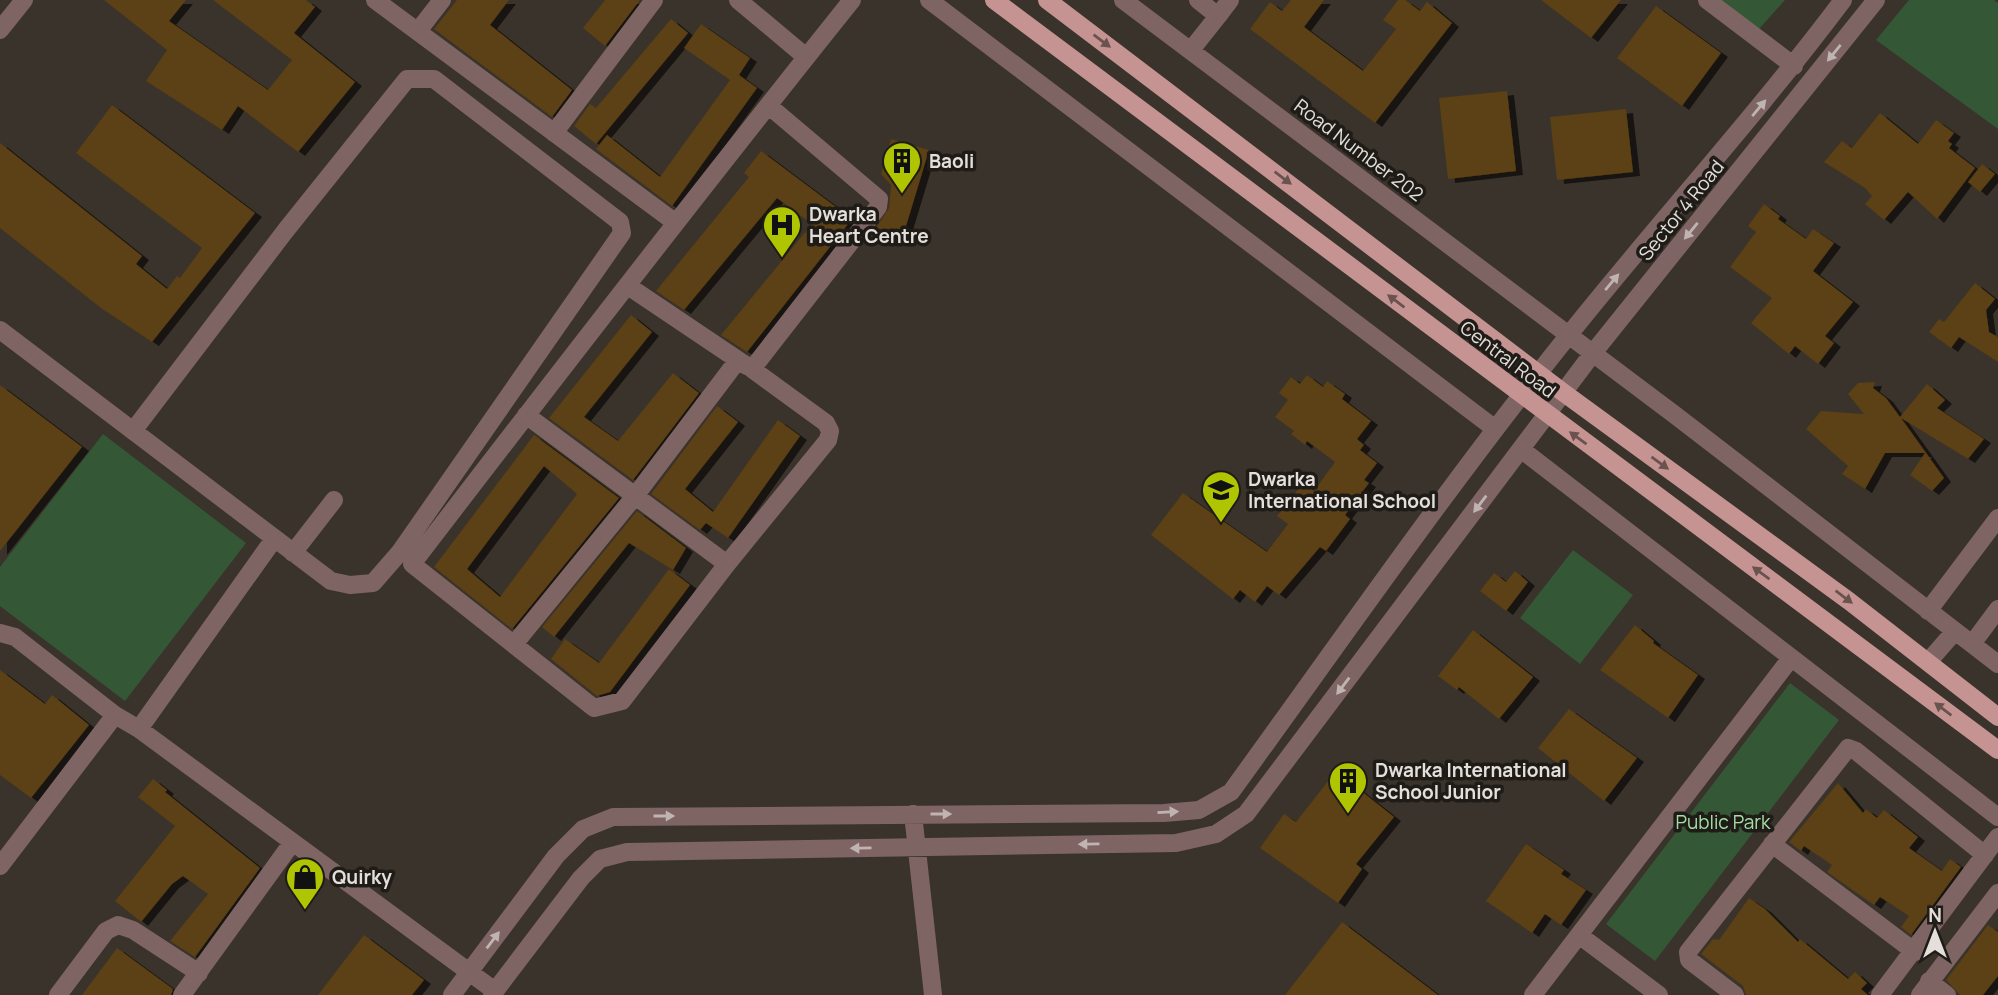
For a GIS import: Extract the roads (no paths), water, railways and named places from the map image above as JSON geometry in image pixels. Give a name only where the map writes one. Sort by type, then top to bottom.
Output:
[{"type":"main road","name":"Central Road","points":[[994,0],[1998,750]]},
{"type":"main road","name":"Central Road","points":[[1047,0],[1540,371],[1564,393],[1998,716]]},
{"type":"street","points":[[0,30],[23,0]]},
{"type":"street","points":[[375,0],[676,223]]},
{"type":"street","points":[[418,31],[442,0]]},
{"type":"street","points":[[554,133],[654,0]]},
{"type":"street","points":[[738,0],[806,57]]},
{"type":"street","points":[[0,330],[331,581],[350,585],[373,583],[406,558],[526,415],[852,0]]},
{"type":"street","points":[[929,0],[1494,428]]},
{"type":"street","name":"Road Number 202","points":[[1123,0],[1593,353],[1998,664]]},
{"type":"street","points":[[1198,0],[1218,16]]},
{"type":"street","points":[[1191,50],[1230,0]]},
{"type":"street","points":[[1707,0],[1794,66]]},
{"type":"street","name":"Sector 4 Road","points":[[452,995],[556,856],[583,829],[614,817],[1164,813],[1199,810],[1231,792],[1494,428],[1794,66],[1843,0]]},
{"type":"street","name":"Sector 4 Road","points":[[494,993],[581,878],[600,859],[627,852],[1176,843],[1216,834],[1246,814],[1593,353],[1876,0]]},
{"type":"street","points":[[133,431],[286,230],[407,79],[434,79],[620,222],[622,233],[406,558]]},
{"type":"street","points":[[515,643],[878,207],[879,199],[769,106]]},
{"type":"street","points":[[406,558],[594,708],[611,706],[622,701],[727,564],[828,440],[830,431],[826,423],[745,364],[628,286]]},
{"type":"street","points":[[526,415],[727,564]]},
{"type":"street","points":[[1522,450],[1998,817]]},
{"type":"street","points":[[293,553],[334,500]]},
{"type":"street","points":[[1928,611],[1998,518]]},
{"type":"street","points":[[139,729],[274,539]]},
{"type":"street","points":[[1972,644],[1997,612]]},
{"type":"street","points":[[1927,662],[1955,631]]},
{"type":"street","points":[[0,633],[15,637],[115,715],[139,729],[494,993]]},
{"type":"street","points":[[1533,995],[1791,658]]},
{"type":"street","points":[[0,866],[115,715]]},
{"type":"street","points":[[1735,995],[1689,960],[1688,952],[1847,748],[1856,751],[1985,855]]},
{"type":"street","points":[[914,814],[933,995]]},
{"type":"street","points":[[1881,995],[1998,836]]},
{"type":"street","points":[[183,995],[292,843]]},
{"type":"street","points":[[1772,844],[1914,952]]},
{"type":"street","points":[[1947,995],[1924,988],[1998,893]]},
{"type":"street","points":[[58,995],[106,931],[118,925],[132,930],[199,973]]},
{"type":"street","points":[[1579,934],[1659,995]]},
{"type":"place","name":"Baoli","points":[[902,195]]},
{"type":"place","name":"Dwarka Heart Centre","points":[[782,259]]},
{"type":"place","name":"Dwarka International School","points":[[1221,524]]},
{"type":"place","name":"Dwarka International School Junior","points":[[1348,815]]},
{"type":"place","name":"Quirky","points":[[305,911]]},
{"type":"park label","name":"Public Park","points":[[1723,822]]}]
